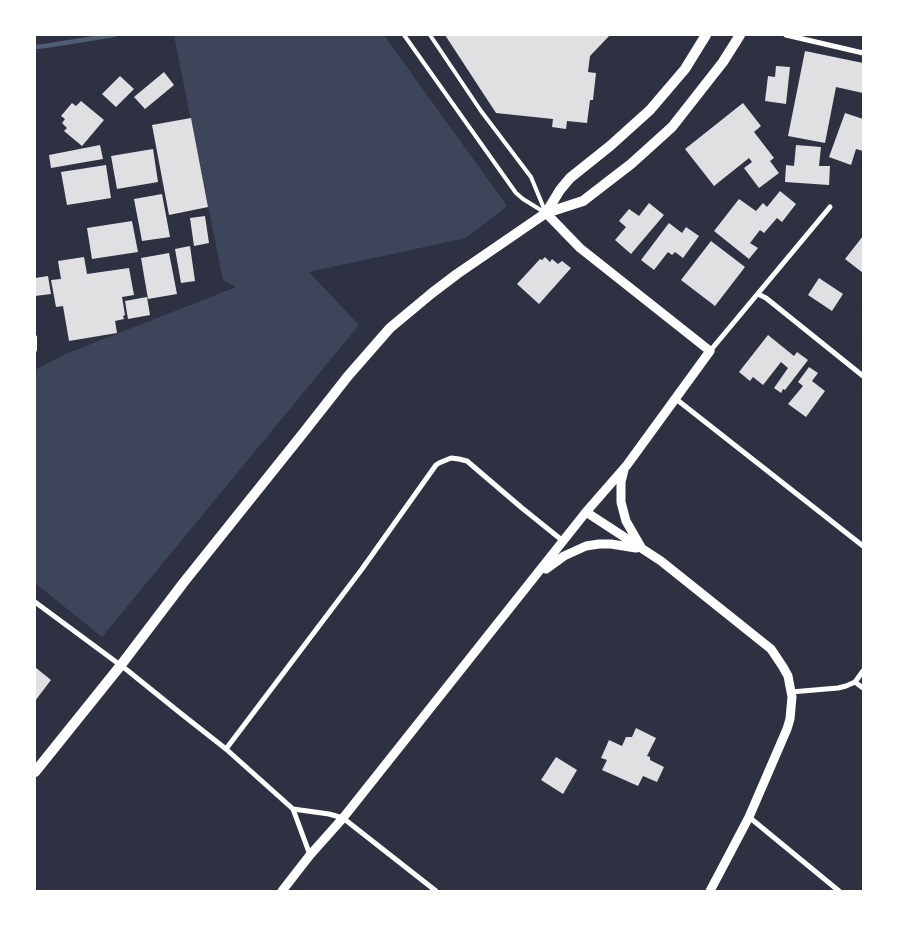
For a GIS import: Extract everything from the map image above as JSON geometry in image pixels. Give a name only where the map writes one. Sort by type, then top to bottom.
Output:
[{"type":"main road","points":[[546,213],[570,178],[610,146],[650,110],[685,69],[706,35]]},
{"type":"main road","points":[[35,772],[122,665],[184,582],[348,376],[390,328],[457,274],[546,213],[583,201],[630,164],[672,127],[723,62],[740,35]]},
{"type":"street","points":[[786,35],[863,53]]},
{"type":"street","points":[[282,891],[310,855],[343,818],[586,512],[627,465],[710,351],[830,207]]},
{"type":"street","points":[[546,213],[580,248],[710,351]]},
{"type":"street","points":[[758,294],[766,298],[863,376]]},
{"type":"street","points":[[676,399],[863,546]]},
{"type":"street","points":[[226,749],[362,569],[439,463],[451,458],[467,461],[563,542]]},
{"type":"street","points":[[627,465],[621,482],[621,502],[626,521],[642,548]]},
{"type":"street","points":[[586,512],[661,561],[771,649],[788,676],[792,708],[787,729],[749,818],[710,891]]},
{"type":"street","points":[[536,576],[564,556],[586,546],[611,544],[642,548]]},
{"type":"street","points":[[35,602],[122,665],[226,749],[293,809],[310,855]]},
{"type":"street","points":[[791,692],[838,688],[855,682],[863,671]]},
{"type":"street","points":[[855,682],[863,688]]},
{"type":"street","points":[[293,809],[343,818],[436,891]]},
{"type":"street","points":[[749,818],[839,891]]},
{"type":"lane","points":[[404,35],[516,193],[546,213]]},
{"type":"lane","points":[[430,35],[481,111],[531,177],[546,213]]},
{"type":"lane","points":[[35,337],[35,350]]},
{"type":"shaded area","points":[[174,35],[384,35],[507,206],[466,238],[309,272],[359,325],[102,637],[35,583],[35,370],[68,353],[236,287],[223,280]]},
{"type":"building","points":[[445,35],[610,35],[590,56],[588,72],[596,73],[593,100],[590,100],[587,123],[567,121],[566,129],[552,127],[553,119],[496,113]]},
{"type":"building","points":[[805,51],[863,63],[863,93],[836,87],[825,143],[788,136]]},
{"type":"building","points":[[776,66],[790,67],[786,104],[765,101],[768,76],[775,77]]},
{"type":"building","points":[[164,72],[174,85],[145,109],[134,97]]},
{"type":"building","points":[[120,76],[134,89],[116,107],[102,94]]},
{"type":"building","points":[[81,101],[104,120],[82,146],[64,131],[67,128],[62,123],[65,119],[61,116],[72,103],[76,106]]},
{"type":"building","points":[[743,103],[761,126],[754,132],[774,158],[770,161],[779,173],[759,188],[744,168],[752,162],[749,158],[714,186],[685,149]]},
{"type":"building","points":[[845,113],[863,119],[863,151],[856,149],[851,165],[829,157]]},
{"type":"building","points":[[191,118],[208,207],[169,215],[152,125]]},
{"type":"building","points":[[100,145],[103,159],[51,168],[49,155]]},
{"type":"building","points":[[796,145],[821,147],[819,166],[830,166],[829,185],[785,182],[786,165],[794,166]]},
{"type":"building","points":[[153,149],[158,182],[117,189],[111,156]]},
{"type":"building","points":[[106,165],[111,198],[67,205],[61,172]]},
{"type":"building","points":[[780,191],[796,204],[782,222],[777,218],[764,233],[760,230],[750,243],[758,248],[749,259],[714,231],[739,199],[756,211],[763,203],[767,207]]},
{"type":"building","points":[[162,194],[170,237],[142,241],[134,199]]},
{"type":"building","points":[[649,203],[664,215],[631,254],[615,240],[626,227],[619,221],[629,209],[639,216]]},
{"type":"building","points":[[205,216],[209,243],[194,246],[190,218]]},
{"type":"building","points":[[132,221],[138,252],[92,259],[87,228]]},
{"type":"building","points":[[669,223],[682,233],[686,227],[699,236],[683,258],[675,252],[672,255],[668,252],[654,270],[641,260]]},
{"type":"building","points":[[863,236],[863,273],[845,259]]},
{"type":"building","points":[[711,241],[745,267],[715,306],[681,280]]},
{"type":"building","points":[[190,246],[195,281],[181,283],[175,249]]},
{"type":"building","points":[[169,253],[177,294],[148,299],[141,258]]},
{"type":"building","points":[[84,257],[87,274],[129,268],[134,295],[122,297],[125,315],[123,316],[124,319],[115,321],[117,333],[69,341],[63,306],[56,307],[51,280],[61,279],[58,261]]},
{"type":"building","points":[[545,257],[550,262],[552,259],[558,264],[562,261],[571,268],[539,304],[517,284],[540,259],[542,260]]},
{"type":"building","points":[[48,276],[51,294],[35,296],[35,278]]},
{"type":"building","points":[[819,278],[843,294],[832,311],[808,295]]},
{"type":"building","points":[[147,297],[150,315],[128,319],[125,301]]},
{"type":"building","points":[[768,335],[794,356],[797,352],[808,360],[781,393],[774,388],[788,368],[781,362],[763,385],[753,377],[750,381],[739,372]]},
{"type":"building","points":[[809,367],[818,373],[812,381],[825,391],[806,417],[788,404],[803,386],[798,382]]},
{"type":"building","points":[[35,667],[51,680],[35,701]]},
{"type":"building","points":[[636,728],[656,738],[647,756],[650,757],[650,760],[664,767],[657,782],[643,776],[638,786],[602,770],[607,760],[601,758],[609,740],[622,746],[626,737],[632,737]]},
{"type":"building","points":[[556,757],[577,770],[563,794],[541,780]]},
{"type":"waterway","points":[[35,47],[114,35]]}]
